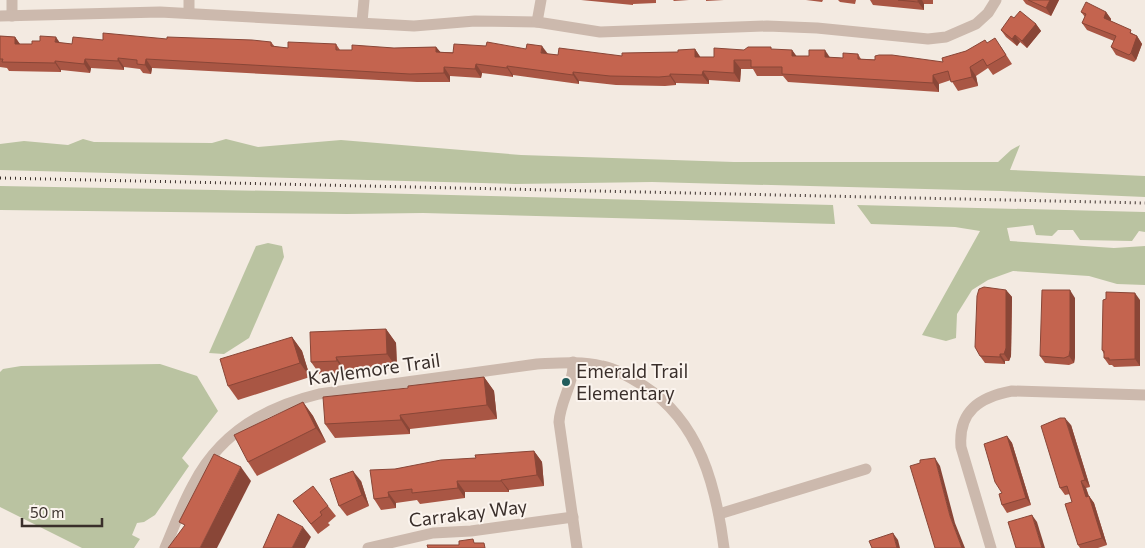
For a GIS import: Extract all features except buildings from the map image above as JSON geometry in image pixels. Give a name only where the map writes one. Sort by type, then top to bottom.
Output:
[{"type":"street","points":[[12,0],[12,16]]},
{"type":"street","points":[[189,0],[189,13]]},
{"type":"street","points":[[362,22],[364,0]]},
{"type":"street","points":[[537,22],[541,0]]},
{"type":"street","points":[[0,16],[189,13],[414,26],[475,21],[537,22],[600,32],[767,26],[817,28],[928,39],[946,38],[976,24],[988,13],[996,0]]},
{"type":"street","points":[[573,362],[573,379],[560,411],[560,422],[576,548]]},
{"type":"street","name":"Kaylemore Trail","points":[[165,548],[194,483],[223,441],[262,415],[295,399],[319,394],[509,368],[573,362],[602,366],[617,371],[655,393],[670,407],[692,435],[706,463],[719,514],[724,548]]},
{"type":"street","points":[[991,548],[961,446],[960,434],[964,419],[972,409],[992,395],[1012,391],[1145,395]]},
{"type":"street","points":[[719,514],[866,470]]},
{"type":"street","name":"Carrakay Way","points":[[368,548],[433,533],[471,531],[572,517]]},
{"type":"green space","points":[[83,139],[94,142],[212,143],[226,139],[258,147],[341,140],[521,155],[734,162],[998,162],[1011,150],[1020,145],[1010,170],[1145,176],[1145,197],[1002,191],[652,182],[515,184],[0,170],[0,144],[24,141],[68,145]]},
{"type":"green space","points":[[0,186],[332,192],[833,205],[835,224],[423,213],[347,214],[0,210]]},
{"type":"green space","points":[[857,205],[1145,212],[1145,232],[1139,231],[1132,241],[1080,240],[1073,230],[1058,230],[1052,236],[1036,235],[1033,225],[1007,228],[1010,241],[1114,248],[1145,246],[1145,285],[1117,284],[1089,276],[1013,271],[988,280],[972,290],[957,314],[956,338],[946,341],[922,335],[980,231],[955,227],[871,224]]},
{"type":"green space","points":[[268,243],[282,246],[284,257],[249,338],[224,354],[209,353],[256,246]]},
{"type":"green space","points":[[160,364],[197,376],[218,411],[182,458],[189,466],[155,515],[144,522],[137,523],[132,535],[140,539],[134,548],[82,548],[0,507],[0,372],[3,369],[21,366]]},
{"type":"railway","points":[[0,178],[1145,203]]},
{"type":"place","name":"Emerald Trail Elementary","points":[[566,382]]}]
